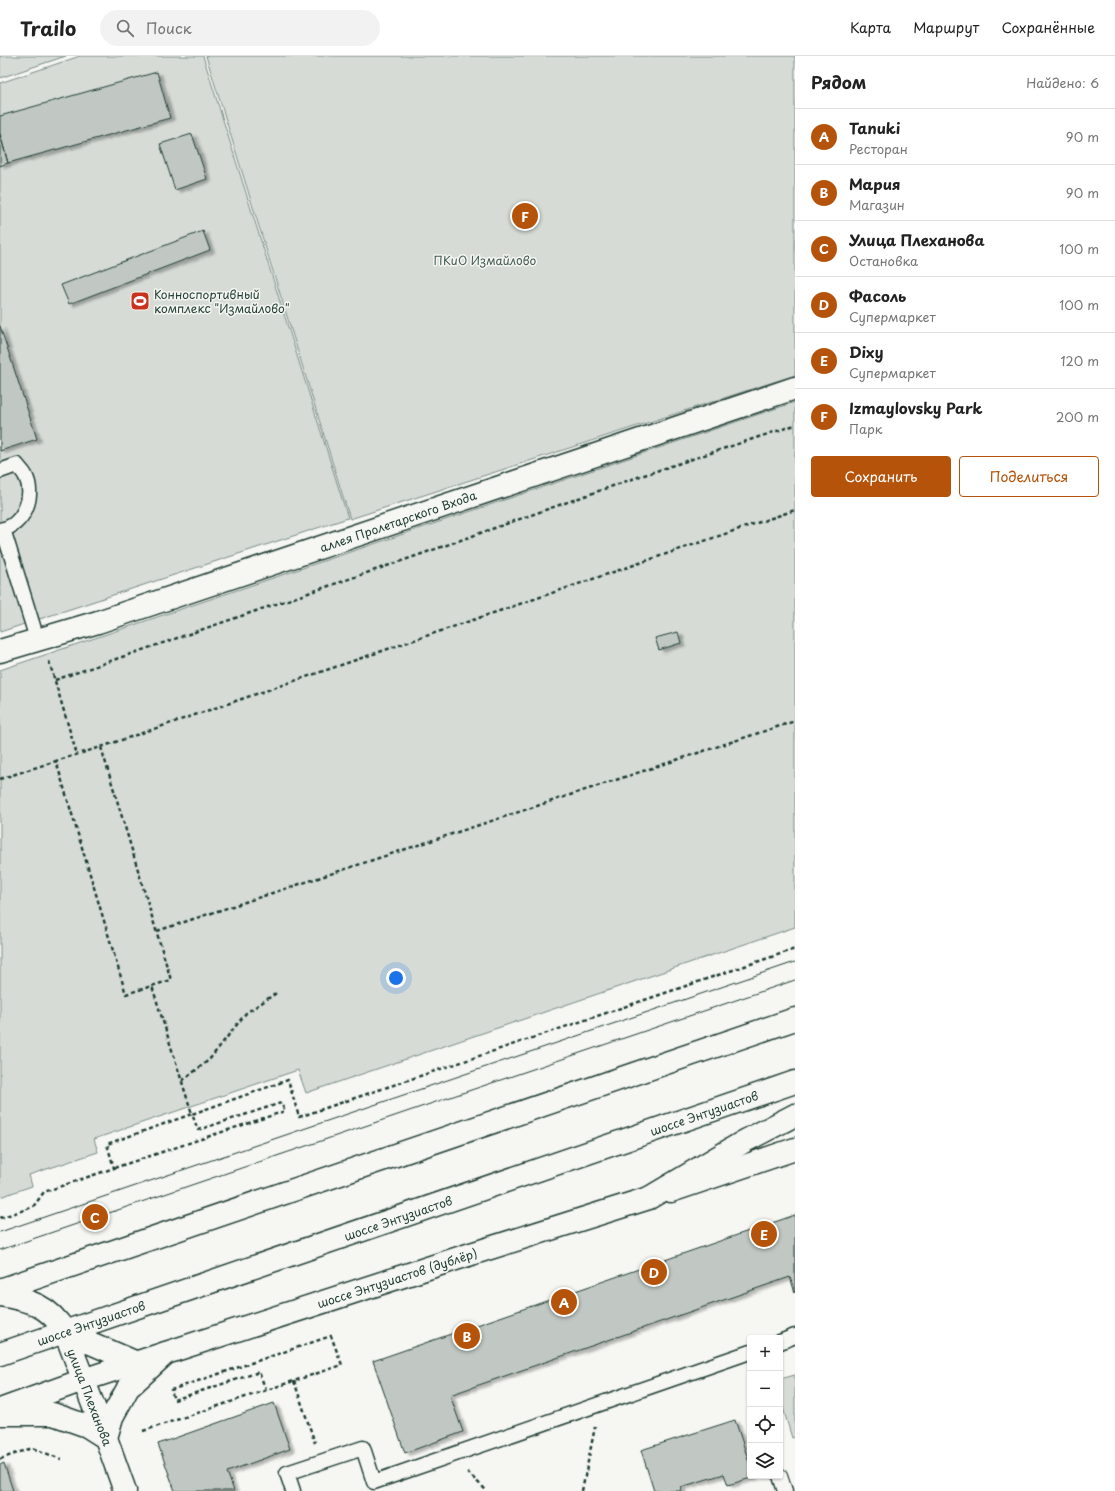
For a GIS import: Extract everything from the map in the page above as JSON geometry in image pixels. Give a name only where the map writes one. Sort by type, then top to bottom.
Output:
[{"type":"main road","name":"аллея Пролетарского Входа","points":[[0,651],[98,622],[795,388]]},
{"type":"main road","points":[[0,1290],[795,1019]]},
{"type":"main road","name":"шоссе Энтузиастов","points":[[0,1354],[795,1082]]},
{"type":"main road","points":[[649,1198],[746,1141],[795,1115]]},
{"type":"main road","name":"шоссе Энтузиастов (дублёр)","points":[[0,1410],[83,1380],[649,1198],[795,1149]]},
{"type":"main road","name":"улица Плеханова","points":[[0,1295],[32,1302],[48,1311],[59,1322],[65,1332],[125,1491]]},
{"type":"main road","points":[[65,1332],[137,1363]]},
{"type":"main road","points":[[0,1414],[53,1414],[86,1426],[106,1438],[112,1417],[128,1388],[166,1353]]},
{"type":"lane","points":[[0,470],[17,465],[25,475],[29,488],[28,501],[24,513],[15,523],[2,529],[38,639]]},
{"type":"lane","points":[[783,1341],[795,1336]]},
{"type":"lane","points":[[293,1491],[287,1473],[363,1448],[374,1482],[747,1353]]},
{"type":"lane","points":[[781,1479],[785,1491]]},
{"type":"path","points":[[55,680],[405,560],[638,477],[795,425]]},
{"type":"path","points":[[0,779],[101,747],[795,510]]},
{"type":"path","points":[[48,658],[77,755]]},
{"type":"path","points":[[157,931],[795,721]]},
{"type":"path","points":[[56,761],[126,994],[152,986],[171,980],[101,747]]},
{"type":"path","points":[[114,1168],[107,1144],[288,1080],[299,1117],[795,949]]},
{"type":"path","points":[[0,1218],[33,1207],[44,1192],[285,1111],[281,1102],[198,1130],[152,986]]},
{"type":"path","points":[[182,1081],[209,1060],[246,1013],[278,992]]},
{"type":"path","points":[[143,1431],[342,1365],[331,1336],[171,1390],[174,1400],[259,1372],[266,1390]]},
{"type":"path","points":[[294,1381],[321,1462]]},
{"type":"path","points":[[582,1491],[599,1404]]},
{"type":"path","points":[[0,1459],[32,1448],[61,1460]]},
{"type":"path","points":[[450,1456],[487,1491]]},
{"type":"green space","points":[[0,56],[66,56],[0,78]]},
{"type":"green space","name":"Конноспортивный комплекс \"Измайлово\"","points":[[80,56],[203,56],[348,518],[0,632],[0,83]]},
{"type":"green space","name":"ПКиО Измайлово","points":[[206,56],[795,56],[795,375],[350,519]]},
{"type":"green space","points":[[795,402],[795,927],[306,1093],[298,1070],[94,1139],[98,1152],[29,1175],[32,1186],[0,1197],[0,670]]},
{"type":"green space","points":[[795,1375],[795,1437],[792,1438],[783,1408],[783,1378]]},
{"type":"building","points":[[157,72],[170,118],[8,163],[0,134],[0,116]]},
{"type":"building","points":[[0,134],[8,163],[0,166]]},
{"type":"building","points":[[192,134],[207,179],[175,190],[160,144]]},
{"type":"building","points":[[203,231],[210,250],[69,304],[61,285]]},
{"type":"building","points":[[0,326],[37,439],[0,451]]},
{"type":"building","points":[[678,632],[681,643],[659,650],[655,638]]},
{"type":"building","points":[[795,1215],[795,1293],[790,1277],[450,1395],[463,1432],[405,1453],[373,1361]]},
{"type":"building","points":[[274,1403],[290,1449],[227,1472],[234,1491],[175,1491],[158,1444]]},
{"type":"building","points":[[735,1420],[747,1456],[748,1479],[728,1485],[724,1474],[681,1487],[682,1491],[654,1491],[641,1450]]},
{"type":"building","points":[[4,1463],[13,1491],[0,1491],[0,1465]]},
{"type":"tram line","points":[[0,1232],[795,962]]},
{"type":"tram line","points":[[0,1250],[795,980]]},
{"type":"place","name":"Izmaylovsky Park","points":[[525,216]]},
{"type":"place","name":"Конноспортивный комплекс \"Измайлово\"","points":[[140,301]]},
{"type":"place","name":"Улица Плеханова","points":[[95,1217]]},
{"type":"place","name":"Dixy","points":[[764,1234]]},
{"type":"place","name":"Фасоль","points":[[654,1272]]},
{"type":"place","name":"Tanuki","points":[[564,1302]]},
{"type":"place","name":"Мария","points":[[467,1336]]}]
